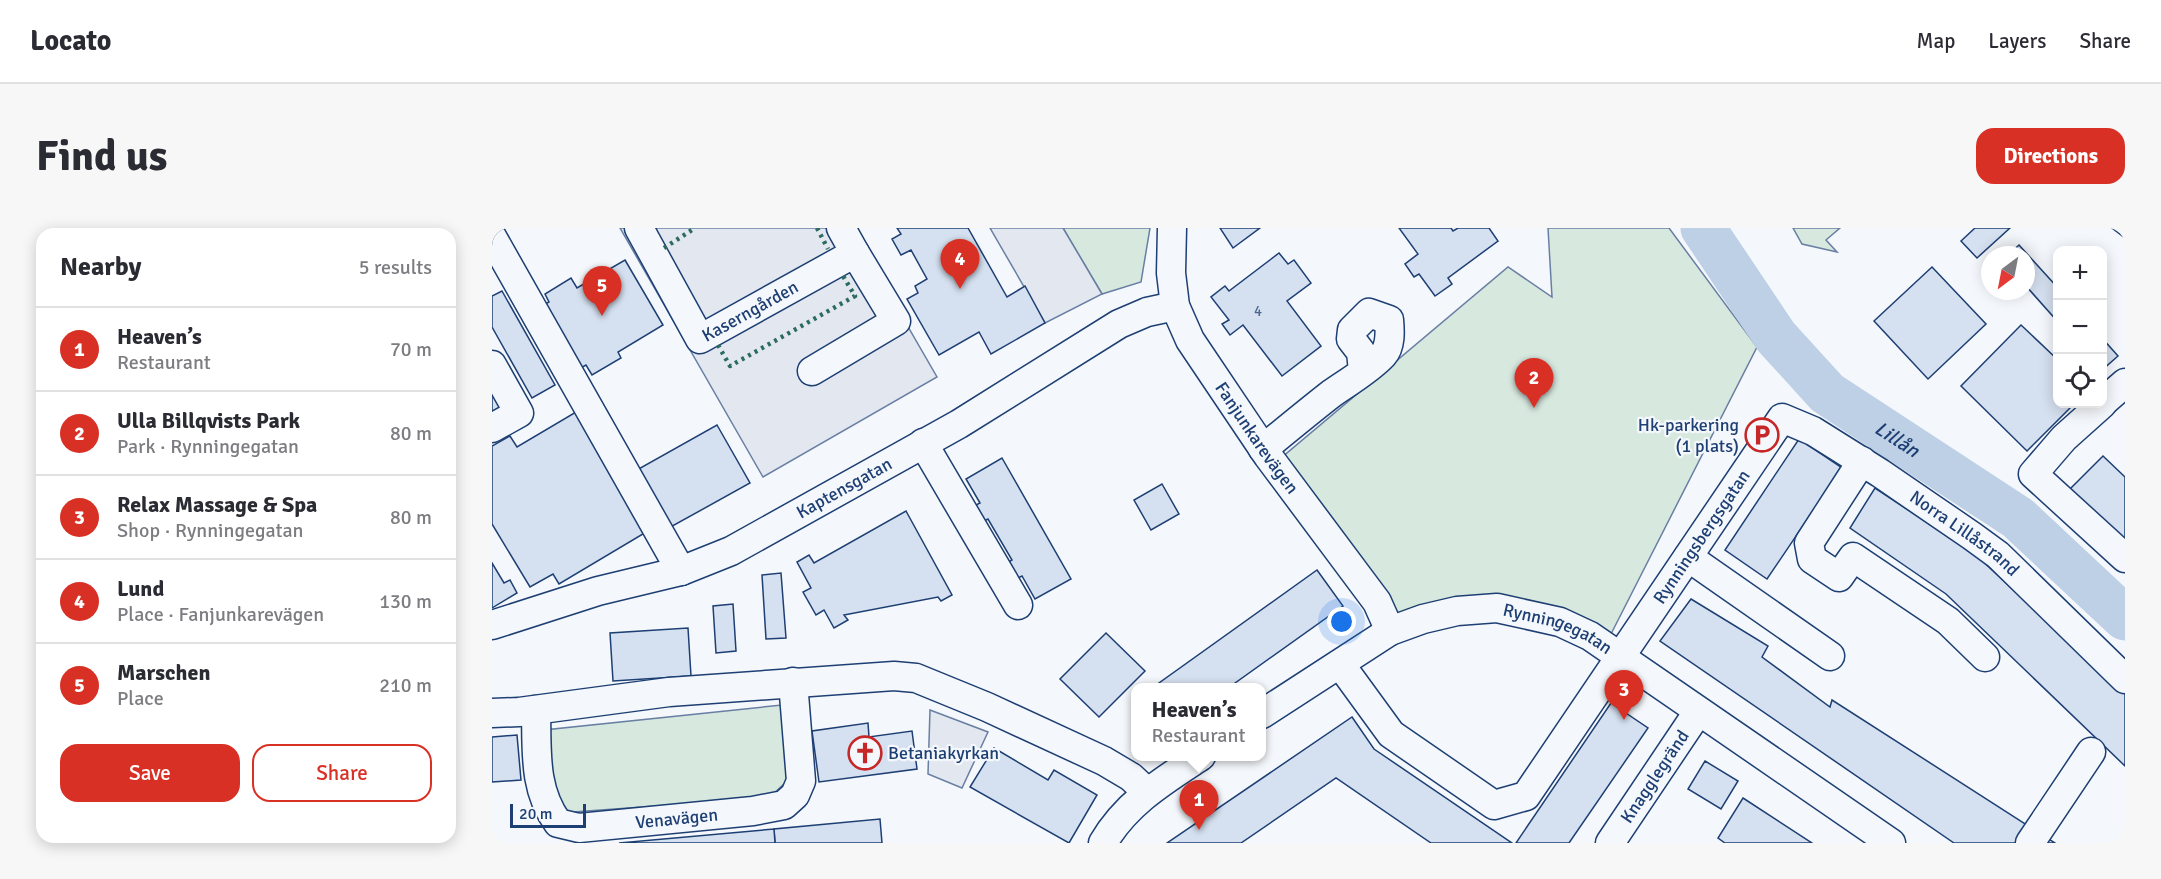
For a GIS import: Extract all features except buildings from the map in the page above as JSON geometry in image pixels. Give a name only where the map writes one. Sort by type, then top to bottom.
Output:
[{"type":"street","name":"Kaserngården","points":[[639,228],[700,339],[855,253]]},
{"type":"street","points":[[812,371],[896,321],[841,228]]},
{"type":"street","name":"Fanjunkarevägen","points":[[1172,228],[1175,306],[1190,340],[1263,449],[1377,602],[1390,630]]},
{"type":"street","points":[[492,237],[681,571]]},
{"type":"street","name":"Kaptensgatan","points":[[492,625],[598,591],[681,571],[731,551],[959,424],[1119,324],[1147,312],[1175,306]]},
{"type":"street","points":[[492,365],[519,413],[492,428]]},
{"type":"street","points":[[1263,449],[1363,371]]},
{"type":"street","points":[[2107,398],[2125,382]]},
{"type":"street","points":[[2097,408],[2064,438],[2033,474],[2125,558]]},
{"type":"street","name":"Norra Lillåstrand","points":[[1782,418],[1814,431],[1998,555],[2125,680]]},
{"type":"street","name":"Rynningsbergsgatan","points":[[1340,664],[1391,735],[1494,806],[1526,796],[1782,418]]},
{"type":"street","points":[[923,443],[1018,605]]},
{"type":"street","points":[[1862,462],[1809,543],[1812,559],[1839,577],[1853,557],[1948,621],[1985,657]]},
{"type":"street","points":[[1688,557],[1830,656]]},
{"type":"street","name":"Rynningegatan","points":[[1266,711],[1390,630],[1423,618],[1458,611],[1497,608],[1560,622],[1590,636],[1891,843]]},
{"type":"street","points":[[492,713],[536,710],[669,692],[894,676],[916,678],[987,707],[1104,761],[1131,777],[1147,792]]},
{"type":"street","name":"Venavägen","points":[[536,710],[538,775],[545,806],[558,823],[579,828],[753,811],[784,805],[795,795],[801,781],[793,682]]},
{"type":"street","name":"Knagglegränd","points":[[1610,843],[1698,712]]},
{"type":"street","points":[[2030,843],[2091,752]]},
{"type":"street","points":[[1103,843],[1116,820],[1147,792],[1194,761]]},
{"type":"shaded area","points":[[620,228],[851,228],[937,377],[763,477]]},
{"type":"shaded area","points":[[990,228],[1063,228],[1102,294],[1045,323]]},
{"type":"shaded area","points":[[1063,228],[1150,228],[1141,282],[1102,294]]},
{"type":"shaded area","points":[[1548,228],[1669,228],[1757,347],[1611,634],[1501,609],[1388,617],[1269,468],[1508,267],[1552,297]]},
{"type":"shaded area","points":[[1793,228],[1840,228],[1826,240],[1837,252],[1802,244]]},
{"type":"shaded area","points":[[782,705],[790,756],[786,782],[769,798],[559,813],[544,730]]},
{"type":"shaded area","points":[[930,710],[988,732],[962,788],[928,774]]},
{"type":"waterway","name":"Lillån","points":[[1703,228],[1776,337],[1827,393],[2018,518],[2125,618]]},
{"type":"hedge","points":[[664,248],[695,228]]},
{"type":"hedge","points":[[817,228],[828,249]]},
{"type":"hedge","points":[[718,345],[730,366],[855,296],[843,276]]},
{"type":"place","name":"Lund","points":[[960,289]]},
{"type":"place","name":"Marschen","points":[[602,316]]},
{"type":"place","name":"Ulla Billqvists Park","points":[[1534,408]]},
{"type":"place","name":"Hk-parkering (1 plats)","points":[[1762,435]]},
{"type":"place","name":"Relax Massage & Spa","points":[[1624,720]]},
{"type":"place","name":"Betaniakyrkan","points":[[865,753]]},
{"type":"place","name":"Heaven’s","points":[[1199,830]]}]
